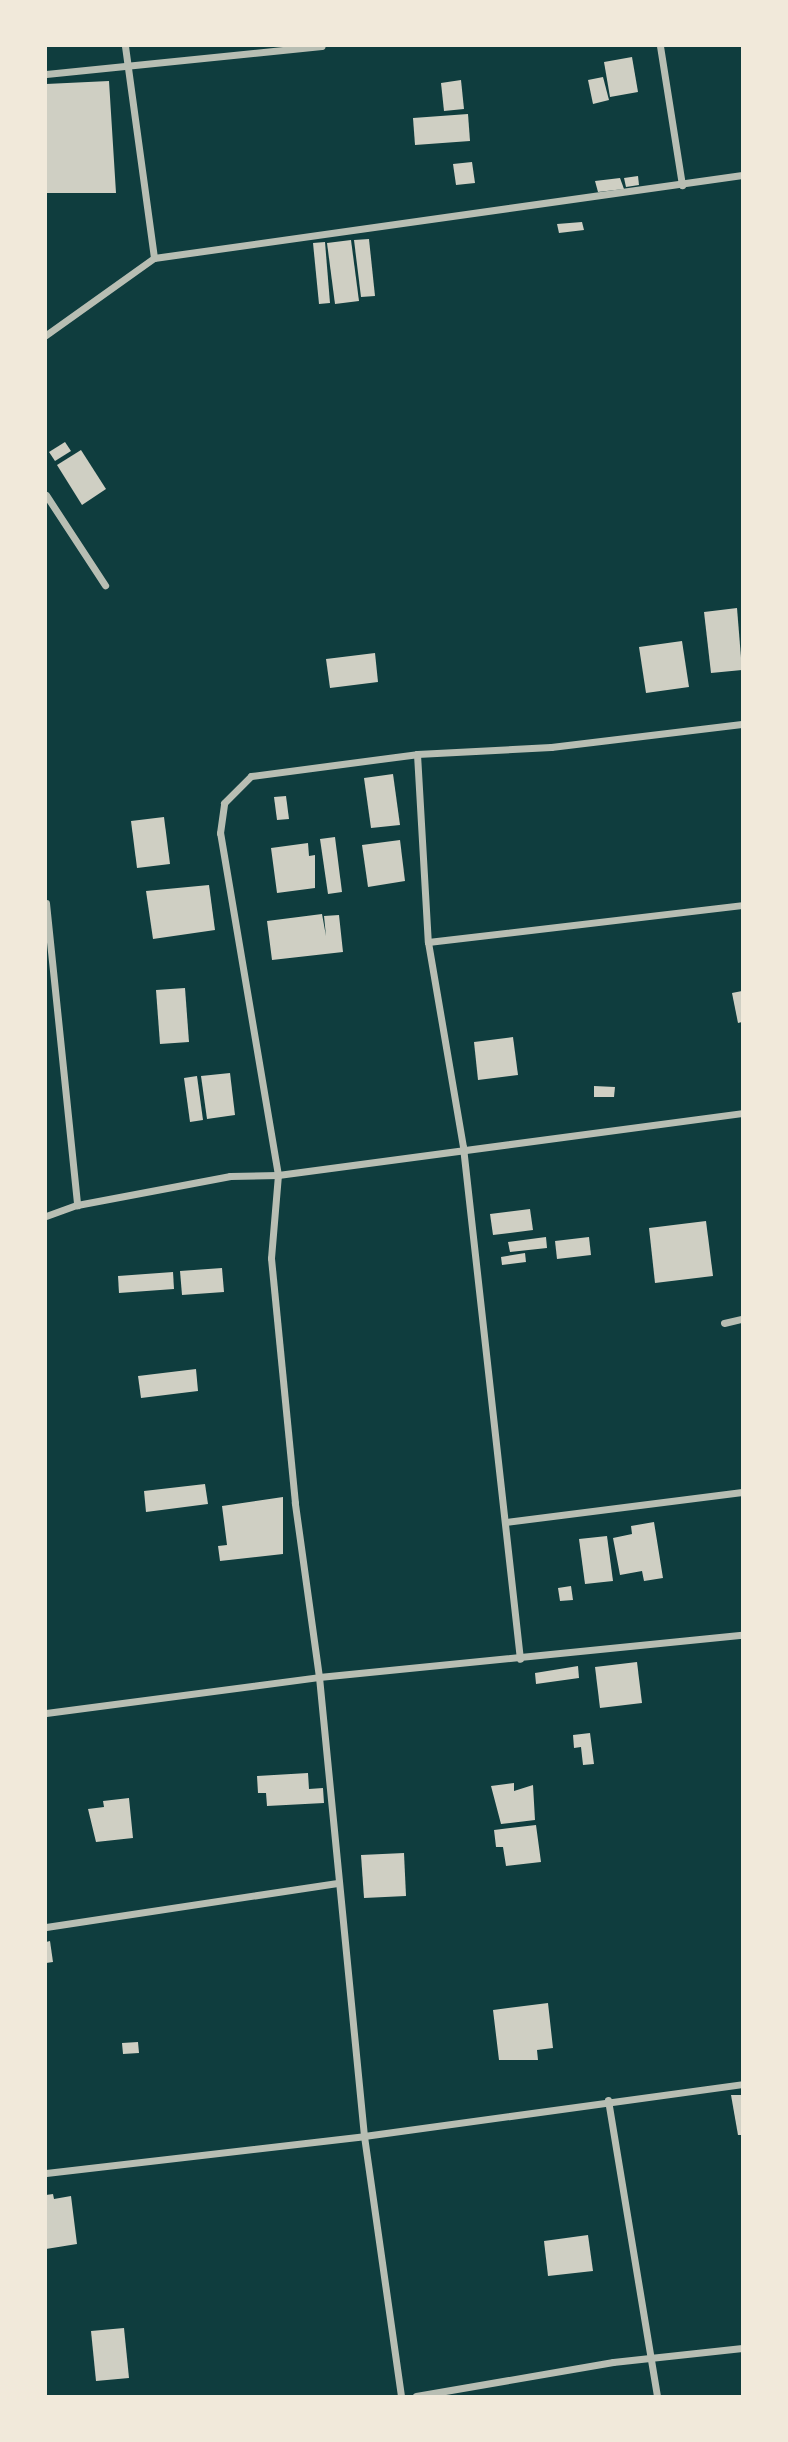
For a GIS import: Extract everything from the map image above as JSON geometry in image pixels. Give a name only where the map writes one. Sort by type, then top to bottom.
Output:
[{"type":"street","points":[[125,46],[125,62],[154,258]]},
{"type":"street","points":[[46,74],[125,62],[322,46]]},
{"type":"street","points":[[660,46],[681,185]]},
{"type":"street","points":[[46,335],[154,258],[743,175]]},
{"type":"street","points":[[46,495],[105,585]]},
{"type":"street","points":[[401,2396],[364,2136],[336,1883],[319,1677],[294,1490],[271,1258],[278,1175],[220,833],[224,803],[251,776],[416,754],[551,747],[743,724]]},
{"type":"street","points":[[416,754],[428,942],[463,1147],[520,1659]]},
{"type":"street","points":[[46,903],[77,1205]]},
{"type":"street","points":[[428,942],[743,905]]},
{"type":"street","points":[[46,1216],[77,1205],[230,1176],[278,1175],[463,1147],[743,1113]]},
{"type":"street","points":[[724,1323],[743,1319]]},
{"type":"street","points":[[505,1522],[743,1492]]},
{"type":"street","points":[[46,1713],[319,1677],[520,1659],[743,1634]]},
{"type":"street","points":[[46,1927],[336,1883]]},
{"type":"street","points":[[46,2173],[364,2136],[608,2100],[743,2084]]},
{"type":"street","points":[[608,2100],[657,2396]]},
{"type":"street","points":[[416,2396],[652,2356],[743,2348]]},
{"type":"building","points":[[632,57],[638,92],[610,97],[604,62]]},
{"type":"building","points":[[603,77],[609,100],[593,104],[588,80]]},
{"type":"building","points":[[461,80],[464,109],[444,111],[441,83]]},
{"type":"building","points":[[109,81],[116,193],[46,193],[46,84]]},
{"type":"building","points":[[468,114],[470,141],[415,145],[413,118]]},
{"type":"building","points":[[472,162],[475,183],[456,185],[453,164]]},
{"type":"building","points":[[638,176],[639,185],[626,187],[624,178]]},
{"type":"building","points":[[620,178],[624,189],[598,192],[595,181]]},
{"type":"building","points":[[582,222],[584,230],[559,233],[557,224]]},
{"type":"building","points":[[369,239],[375,296],[361,297],[354,240]]},
{"type":"building","points":[[351,240],[359,301],[335,304],[327,243]]},
{"type":"building","points":[[325,242],[330,303],[319,304],[313,243]]},
{"type":"building","points":[[65,442],[71,451],[55,461],[49,452]]},
{"type":"building","points":[[81,450],[106,489],[82,505],[57,465]]},
{"type":"building","points":[[737,608],[742,670],[711,673],[704,612]]},
{"type":"building","points":[[682,641],[689,687],[646,693],[639,647]]},
{"type":"building","points":[[375,653],[378,682],[330,688],[326,659]]},
{"type":"building","points":[[393,774],[400,825],[371,828],[364,778]]},
{"type":"building","points":[[286,796],[289,819],[277,820],[274,797]]},
{"type":"building","points":[[164,817],[170,864],[137,868],[131,821]]},
{"type":"building","points":[[335,837],[342,892],[328,894],[320,839]]},
{"type":"building","points":[[400,840],[405,881],[368,887],[362,845]]},
{"type":"building","points":[[308,843],[309,856],[315,855],[315,888],[277,893],[271,848]]},
{"type":"building","points":[[209,885],[215,930],[153,939],[146,891]]},
{"type":"building","points":[[322,914],[326,936],[324,916],[339,915],[343,952],[272,960],[267,921]]},
{"type":"building","points":[[185,988],[189,1042],[160,1044],[156,990]]},
{"type":"building","points":[[742,991],[742,1022],[738,1023],[732,993]]},
{"type":"building","points":[[513,1037],[518,1075],[478,1080],[474,1042]]},
{"type":"building","points":[[230,1073],[235,1115],[207,1119],[201,1076]]},
{"type":"building","points":[[197,1076],[203,1120],[190,1122],[184,1078]]},
{"type":"building","points":[[594,1086],[615,1087],[614,1097],[594,1097]]},
{"type":"building","points":[[530,1209],[533,1230],[493,1235],[490,1214]]},
{"type":"building","points":[[706,1221],[713,1276],[655,1283],[649,1228]]},
{"type":"building","points":[[546,1237],[547,1248],[510,1252],[508,1242]]},
{"type":"building","points":[[589,1237],[591,1255],[557,1259],[555,1241]]},
{"type":"building","points":[[525,1253],[526,1262],[502,1265],[501,1257]]},
{"type":"building","points":[[222,1268],[224,1292],[182,1295],[180,1271]]},
{"type":"building","points":[[173,1272],[174,1289],[119,1293],[118,1276]]},
{"type":"building","points":[[196,1369],[198,1391],[141,1398],[138,1376]]},
{"type":"building","points":[[205,1484],[208,1504],[146,1512],[144,1491]]},
{"type":"building","points":[[283,1497],[283,1554],[220,1561],[218,1546],[227,1545],[222,1506]]},
{"type":"building","points":[[654,1522],[663,1578],[644,1581],[642,1571],[620,1575],[613,1538],[632,1534],[631,1526]]},
{"type":"building","points":[[607,1536],[613,1581],[585,1584],[579,1539]]},
{"type":"building","points":[[571,1586],[573,1600],[560,1601],[558,1588]]},
{"type":"building","points":[[637,1662],[642,1703],[600,1708],[595,1667]]},
{"type":"building","points":[[578,1666],[579,1678],[536,1684],[535,1673]]},
{"type":"building","points":[[590,1733],[594,1764],[583,1765],[581,1747],[574,1748],[573,1735]]},
{"type":"building","points":[[308,1773],[309,1789],[323,1788],[324,1803],[267,1806],[266,1793],[258,1793],[257,1776]]},
{"type":"building","points":[[514,1783],[514,1791],[533,1785],[535,1820],[501,1824],[491,1786]]},
{"type":"building","points":[[129,1798],[133,1838],[96,1842],[88,1809],[104,1807],[103,1801]]},
{"type":"building","points":[[536,1825],[541,1862],[506,1866],[503,1847],[496,1847],[494,1830]]},
{"type":"building","points":[[404,1853],[406,1896],[364,1898],[361,1855]]},
{"type":"building","points":[[50,1941],[53,1962],[46,1963],[46,1942]]},
{"type":"building","points":[[548,2003],[553,2048],[537,2050],[538,2060],[499,2060],[493,2010]]},
{"type":"building","points":[[138,2042],[139,2053],[123,2054],[122,2043]]},
{"type":"building","points":[[731,2095],[742,2095],[742,2135],[738,2135]]},
{"type":"building","points":[[53,2194],[54,2199],[71,2196],[77,2244],[46,2249],[46,2195]]},
{"type":"building","points":[[588,2235],[593,2271],[548,2276],[544,2241]]},
{"type":"building","points":[[124,2328],[129,2378],[96,2381],[91,2331]]}]
